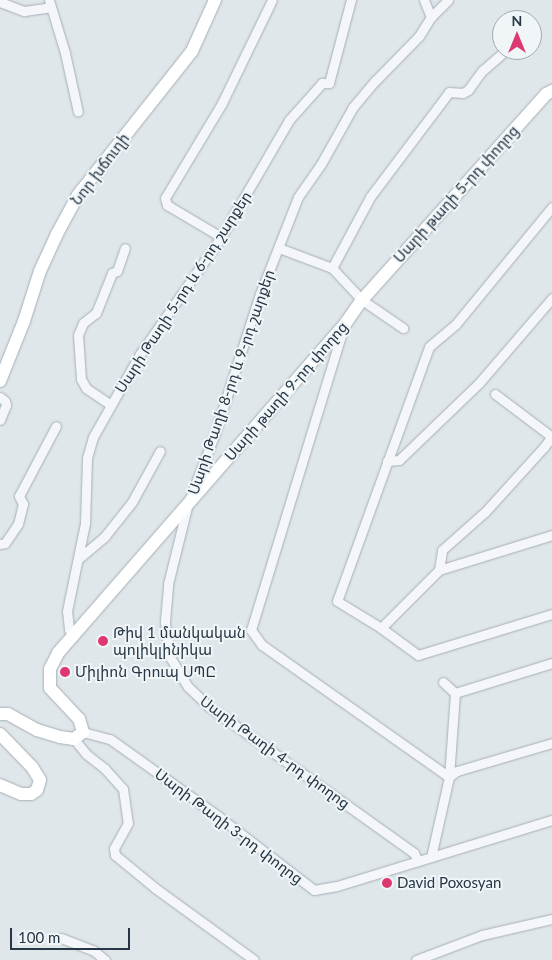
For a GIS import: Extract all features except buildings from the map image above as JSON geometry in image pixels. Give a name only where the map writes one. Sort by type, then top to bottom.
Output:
[{"type":"street","name":"Նոր խճուղի","points":[[0,380],[10,358],[40,271],[78,195],[192,51],[215,0]]},
{"type":"street","points":[[221,237],[167,205],[165,198],[170,186],[222,103],[272,0]]},
{"type":"street","name":"Սարի Թաղի 5-րդ և 6-րդ շարքեր","points":[[73,637],[68,629],[67,611],[84,523],[87,458],[93,437],[160,322],[221,237],[289,120],[322,84],[329,82],[351,0]]},
{"type":"street","points":[[424,0],[431,18]]},
{"type":"street","name":"Սարի Թաղի 8-րդ և 9-րդ շարքեր","points":[[79,736],[80,720],[53,694],[49,683],[50,669],[58,653],[188,503],[214,436],[260,294],[298,197],[321,164],[353,107],[375,80],[419,36],[431,18],[448,0]]},
{"type":"street","points":[[0,2],[24,12],[50,4],[78,112]]},
{"type":"street","points":[[332,268],[370,198],[449,92],[462,93],[468,90],[482,71],[495,60]]},
{"type":"street","name":"Սարի թաղի 5-րդ փողոց","points":[[362,300],[546,94],[552,91]]},
{"type":"street","points":[[552,207],[456,324],[430,347],[337,601],[381,628],[418,655],[552,614]]},
{"type":"street","points":[[111,405],[86,388],[80,379],[78,335],[83,323],[96,313],[112,273],[117,271],[125,248]]},
{"type":"street","points":[[279,248],[332,268],[362,300],[403,328]]},
{"type":"street","points":[[387,461],[399,460],[480,383],[552,298]]},
{"type":"street","name":"Սարի թաղի 9-րդ փողոց","points":[[188,503],[345,324],[362,300]]},
{"type":"street","points":[[345,324],[252,630],[262,645],[449,777]]},
{"type":"street","points":[[439,570],[442,550],[485,512],[544,448],[552,436],[495,394]]},
{"type":"street","points":[[0,397],[5,401],[6,405],[0,420]]},
{"type":"street","points":[[0,544],[5,542],[18,524],[23,504],[19,496],[56,426]]},
{"type":"street","points":[[78,559],[104,536],[132,502],[160,451]]},
{"type":"street","name":"Սարի Թաղի 4-րդ փողոց","points":[[188,503],[168,584],[165,610],[169,656],[174,667],[188,687],[209,707],[414,853],[418,861]]},
{"type":"street","points":[[381,628],[439,570],[552,535]]},
{"type":"street","points":[[455,693],[552,663]]},
{"type":"street","points":[[443,682],[455,693]]},
{"type":"street","points":[[431,857],[449,777],[455,693]]},
{"type":"street","points":[[0,714],[8,714],[37,730],[79,736],[86,754],[123,789],[128,823],[114,848],[115,855],[155,888],[254,960]]},
{"type":"street","points":[[0,734],[32,766],[40,780],[37,790],[30,794],[21,794],[0,785]]},
{"type":"street","name":"Սարի Թաղի 3-րդ փողոց","points":[[79,736],[110,739],[218,816],[314,890],[337,886],[552,820]]},
{"type":"street","points":[[449,777],[456,771],[552,743]]},
{"type":"street","points":[[416,960],[482,935],[552,919]]},
{"type":"street","points":[[61,938],[93,950],[105,960]]},
{"type":"place","name":"Թիվ 1 մանկական պոլիկլինիկա","points":[[103,641]]},
{"type":"place","name":"Միլիոն Գրուպ ՍՊԸ","points":[[65,672]]},
{"type":"place","name":"David Poxosyan","points":[[387,883]]}]
